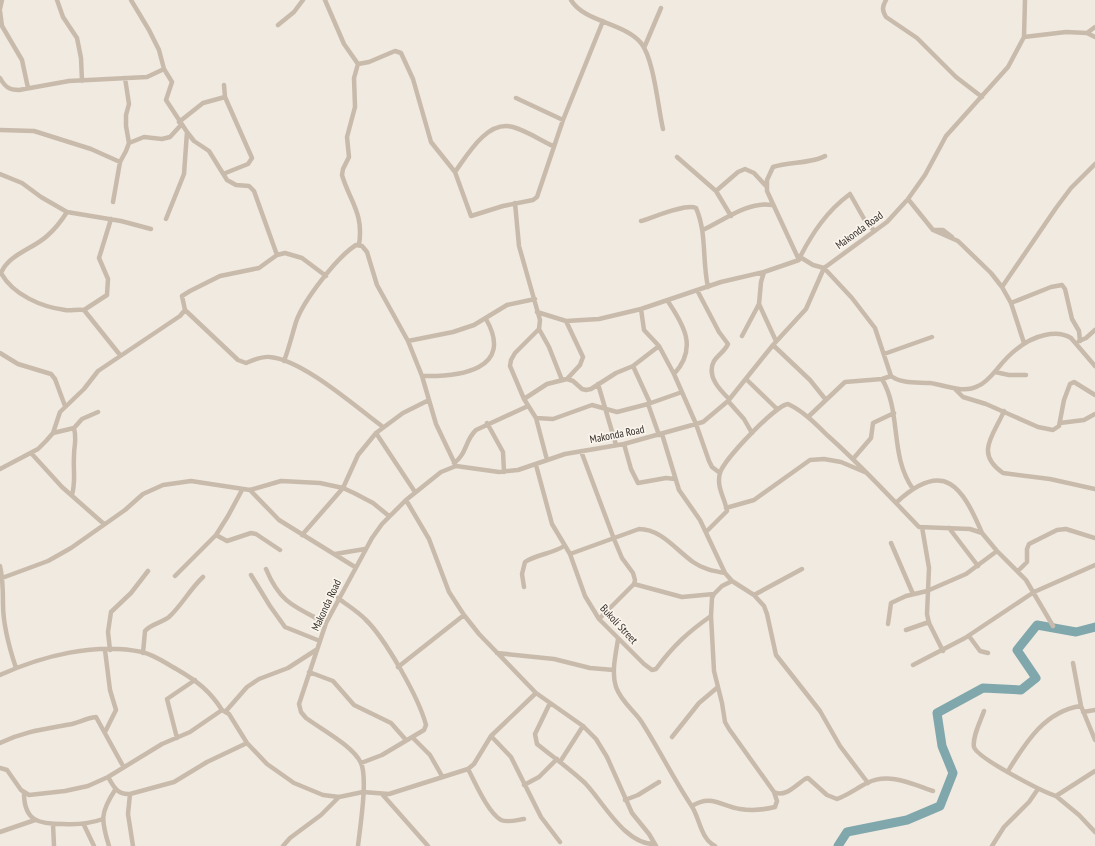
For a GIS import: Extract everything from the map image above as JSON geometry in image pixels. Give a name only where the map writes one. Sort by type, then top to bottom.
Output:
[{"type":"street","points":[[2,0],[0,10],[2,26],[22,60],[28,88]]},
{"type":"street","points":[[58,0],[63,17],[77,38],[81,58],[82,81]]},
{"type":"street","points":[[131,0],[156,44],[164,70],[171,79],[172,85],[167,94],[166,100],[180,123],[194,141],[209,151],[223,174],[232,184],[249,186],[254,191],[276,254]]},
{"type":"street","points":[[278,25],[294,12],[303,0]]},
{"type":"street","points":[[325,0],[344,44],[358,64]]},
{"type":"street","points":[[571,0],[579,8],[632,36],[644,48],[655,82],[663,129]]},
{"type":"street","points":[[886,0],[882,6],[886,17],[917,38],[956,77],[982,97]]},
{"type":"street","name":"Makonda Road","points":[[361,763],[349,749],[306,718],[301,712],[299,704],[326,623],[338,598],[376,530],[415,492],[441,472],[455,465],[504,472],[518,470],[547,460],[581,451],[624,444],[661,434],[696,424],[709,418],[729,400],[774,343],[806,308],[824,268],[858,244],[874,230],[887,222],[908,199],[933,162],[946,136],[1008,67],[1024,37],[1025,0]]},
{"type":"street","points":[[644,48],[661,8]]},
{"type":"street","points":[[358,64],[369,62],[395,51],[401,53],[417,93],[431,142],[455,172],[471,216],[514,203],[533,200],[537,197],[553,146],[603,21]]},
{"type":"street","points":[[1087,33],[1095,27]]},
{"type":"street","points":[[1024,37],[1066,32],[1087,33],[1095,37]]},
{"type":"street","points":[[358,64],[354,78],[355,107],[347,137],[348,157],[342,175],[360,217],[361,233],[359,245]]},
{"type":"street","points":[[0,78],[4,85],[11,90],[28,88],[53,82],[147,77],[164,70]]},
{"type":"street","points":[[113,202],[120,162],[129,143],[126,126],[129,104],[125,78]]},
{"type":"street","points":[[223,174],[248,164],[252,158],[225,97],[224,85]]},
{"type":"street","points":[[129,143],[144,137],[162,139],[170,137],[180,123],[203,103],[225,97]]},
{"type":"street","points":[[516,98],[563,120]]},
{"type":"street","points":[[455,172],[480,140],[488,133],[498,128],[513,127],[553,146]]},
{"type":"street","points":[[0,130],[34,131],[91,149],[120,162]]},
{"type":"street","points":[[166,219],[184,174],[187,132]]},
{"type":"street","points":[[766,186],[773,166],[795,161],[818,160],[825,156]]},
{"type":"street","points":[[677,157],[716,191],[731,216]]},
{"type":"street","points":[[1002,286],[1071,188],[1095,164]]},
{"type":"street","points":[[716,191],[738,172],[745,169],[754,173],[766,186],[772,206],[799,258],[813,265],[824,268],[840,284],[874,328],[891,376],[900,381],[931,383],[955,389],[978,386],[995,372],[1024,343],[1038,336],[1058,333],[1066,335],[1078,342],[1095,366]]},
{"type":"street","points":[[0,174],[22,183],[41,197],[67,212],[151,229]]},
{"type":"street","points":[[537,312],[566,321],[599,319],[641,309],[739,277],[764,272],[799,258],[820,223],[850,194],[867,224],[874,230]]},
{"type":"street","points":[[908,199],[933,230],[943,230],[953,238],[983,264],[1002,286],[1011,303],[1024,343]]},
{"type":"street","points":[[514,203],[519,246],[535,299],[540,320],[539,329],[564,380]]},
{"type":"street","points":[[703,230],[731,216],[761,205],[772,206]]},
{"type":"street","points":[[641,221],[682,208],[694,206],[698,212],[703,230],[704,271],[708,287]]},
{"type":"street","points":[[67,212],[46,236],[10,260],[1,272],[13,287],[31,301],[66,311],[84,310],[107,295],[108,279],[99,258],[111,220]]},
{"type":"street","points":[[284,361],[299,316],[342,255],[359,245]]},
{"type":"street","points":[[359,245],[367,252],[377,285],[408,341],[422,376],[440,436],[455,465],[465,452],[472,434],[488,423],[528,406]]},
{"type":"street","points":[[326,276],[312,264],[293,254],[276,254],[259,268],[220,276],[182,296],[185,310],[238,360],[246,363],[256,359],[269,357],[284,361],[313,376],[383,427]]},
{"type":"street","points":[[742,336],[759,304],[761,282],[764,272]]},
{"type":"street","points":[[1011,303],[1051,287],[1062,285],[1065,289],[1072,319],[1079,331],[1078,342]]},
{"type":"street","points":[[697,290],[719,332],[728,344],[714,362],[712,368],[714,380],[744,419],[752,433]]},
{"type":"street","points":[[408,341],[453,332],[486,319],[507,305],[535,299]]},
{"type":"street","points":[[667,300],[681,324],[688,345],[681,364],[674,374]]},
{"type":"street","points":[[759,304],[774,343],[810,380],[826,400]]},
{"type":"street","points":[[641,309],[644,330],[659,346],[674,374],[696,424],[709,461],[712,467],[720,473]]},
{"type":"street","points":[[84,310],[120,355]]},
{"type":"street","points":[[0,469],[38,449],[53,433],[60,412],[84,389],[98,371],[180,316],[185,310]]},
{"type":"street","points":[[422,376],[455,375],[482,364],[491,357],[495,348],[493,331],[486,319]]},
{"type":"street","points":[[564,380],[580,365],[583,357],[566,321]]},
{"type":"street","points":[[539,329],[515,353],[511,360],[510,366],[524,399],[536,418],[547,460]]},
{"type":"street","points":[[1078,342],[1086,338],[1095,330]]},
{"type":"street","points":[[884,354],[932,337]]},
{"type":"street","points":[[524,399],[547,384],[564,380],[573,381],[586,390],[633,366],[659,346]]},
{"type":"street","points":[[0,354],[18,364],[51,374],[55,379],[65,406]]},
{"type":"street","points":[[633,366],[661,434],[682,496],[694,510],[725,573],[732,581],[754,595],[764,606],[776,655],[820,710],[840,746],[868,782]]},
{"type":"street","points":[[995,372],[1010,375],[1026,375]]},
{"type":"street","points":[[808,417],[845,382],[882,379],[891,376]]},
{"type":"street","points":[[746,379],[777,409]]},
{"type":"street","points":[[882,379],[890,394],[894,413],[897,449],[906,477],[913,489]]},
{"type":"street","points":[[955,389],[963,397],[1044,429],[1057,429],[1060,423],[1064,400],[1070,384],[1074,382],[1095,395]]},
{"type":"street","points":[[598,384],[607,409],[616,445]]},
{"type":"street","points":[[536,418],[553,419],[592,405],[617,412],[649,404],[682,392]]},
{"type":"street","points":[[302,535],[343,488],[358,455],[376,433],[403,413],[429,400]]},
{"type":"street","points":[[706,532],[725,515],[726,508],[720,491],[720,473],[733,453],[752,433],[777,409],[788,404],[808,417],[853,459],[897,502],[919,527],[977,530],[982,533]]},
{"type":"street","points":[[53,433],[74,428],[82,419],[98,412]]},
{"type":"street","points":[[1004,412],[987,449],[989,460],[998,469],[1003,472],[1050,479],[1095,489]]},
{"type":"street","points":[[853,459],[871,438],[873,423],[894,413]]},
{"type":"street","points":[[1060,423],[1084,420],[1095,414]]},
{"type":"street","points":[[488,423],[503,452],[504,472]]},
{"type":"street","points":[[72,495],[76,481],[74,456],[77,444],[74,428]]},
{"type":"street","points":[[376,433],[415,492]]},
{"type":"street","points":[[624,444],[631,469],[638,483],[666,478],[675,479]]},
{"type":"street","points":[[581,451],[614,539],[633,573],[635,580],[634,584],[599,619]]},
{"type":"street","points":[[32,453],[49,474],[104,524]]},
{"type":"street","points":[[726,508],[754,500],[810,460],[824,459],[841,462],[868,474]]},
{"type":"street","name":"Bukoli Street","points":[[536,464],[552,524],[570,554],[585,596],[599,619],[644,664],[652,670],[656,669],[674,646],[689,632],[711,616]]},
{"type":"street","points":[[897,502],[913,489],[932,480],[945,481],[954,486],[966,499],[982,533],[997,551],[1018,571],[1034,592],[1053,626]]},
{"type":"street","points":[[2,578],[48,561],[71,548],[125,510],[143,494],[163,485],[191,481],[242,490],[250,490],[281,481],[320,483],[343,488],[373,503],[390,516]]},
{"type":"street","points":[[175,576],[216,535],[242,490]]},
{"type":"street","points":[[250,490],[279,520],[355,567]]},
{"type":"street","points":[[406,500],[429,539],[449,592],[464,615],[496,653],[536,693],[583,726],[596,739],[607,757],[632,813],[656,845]]},
{"type":"street","points":[[922,527],[929,568],[927,592],[929,622],[942,651]]},
{"type":"street","points":[[949,528],[978,566]]},
{"type":"street","points":[[570,554],[639,529],[649,529],[662,536],[694,562],[708,570],[725,573]]},
{"type":"street","points":[[1018,571],[1028,562],[1027,549],[1029,544],[1057,530],[1066,529],[1095,538]]},
{"type":"street","points":[[216,535],[227,541],[243,534],[256,534],[280,550]]},
{"type":"street","points":[[891,543],[913,594]]},
{"type":"street","points":[[524,587],[522,574],[525,562],[534,557],[554,552],[564,546]]},
{"type":"street","points":[[335,554],[365,549]]},
{"type":"street","points":[[888,624],[887,621],[891,603],[913,594],[927,592],[978,566],[997,551]]},
{"type":"street","points":[[913,665],[969,636],[1034,592],[1095,565]]},
{"type":"street","points":[[0,566],[5,624],[9,649],[16,668]]},
{"type":"street","points":[[266,569],[272,584],[281,596],[293,606],[326,623]]},
{"type":"street","points":[[754,595],[802,569]]},
{"type":"street","points":[[110,650],[108,632],[111,612],[131,594],[148,571]]},
{"type":"street","points":[[251,575],[285,627],[320,641]]},
{"type":"street","points":[[143,652],[145,632],[147,629],[167,618],[181,605],[193,586],[203,577]]},
{"type":"street","points":[[692,806],[701,801],[708,800],[741,809],[758,811],[775,807],[777,801],[774,792],[725,722],[714,671],[711,616],[712,598],[722,586],[732,581]]},
{"type":"street","points":[[634,584],[682,597],[714,594]]},
{"type":"street","points":[[338,598],[365,619],[373,629],[408,683],[426,723],[424,730],[382,755],[361,763],[363,772],[363,792],[358,846]]},
{"type":"street","points":[[398,667],[464,615]]},
{"type":"street","points":[[906,630],[929,622]]},
{"type":"street","points":[[969,636],[979,650],[988,653]]},
{"type":"street","points":[[618,639],[614,680],[624,701],[640,720],[692,806],[705,838],[715,846]]},
{"type":"street","points":[[105,650],[110,690],[116,710],[105,732]]},
{"type":"street","points":[[0,675],[16,668],[54,656],[105,650],[143,652],[160,659],[195,680],[213,697],[247,743],[267,764],[294,783],[323,795],[339,797],[363,792],[382,794],[400,792],[442,776],[468,769],[474,764],[491,736],[536,693]]},
{"type":"street","points":[[24,793],[29,795],[65,791],[88,786],[108,777],[123,766],[190,732],[224,711],[247,687],[259,679],[288,668],[316,650]]},
{"type":"street","points":[[496,653],[554,659],[590,668],[614,670]]},
{"type":"street","points":[[1073,663],[1081,706],[1095,740]]},
{"type":"street","points":[[309,672],[333,681],[354,705],[391,722],[406,740]]},
{"type":"street","points":[[176,738],[167,699],[195,680]]},
{"type":"street","points":[[672,737],[699,703],[718,687]]},
{"type":"street","points":[[550,703],[535,734],[534,739],[537,744],[584,782],[620,825],[636,840],[647,844],[656,845]]},
{"type":"street","points":[[1008,771],[1027,742],[1046,720],[1068,707],[1081,706]]},
{"type":"street","points":[[1083,712],[1095,710]]},
{"type":"street","points":[[984,711],[974,742],[974,748],[981,756],[1038,789],[1056,796],[1079,815],[1095,832]]},
{"type":"street","points":[[0,743],[24,732],[74,723],[96,717],[123,766]]},
{"type":"street","points":[[524,785],[540,777],[558,761],[583,726]]},
{"type":"street","points":[[491,736],[511,757],[541,817],[560,842]]},
{"type":"street","points":[[412,737],[430,755],[442,776]]},
{"type":"street","points":[[108,777],[115,790],[123,794],[130,794],[174,782],[207,762],[247,743]]},
{"type":"street","points":[[0,768],[8,770],[24,793],[24,801],[28,811],[35,820],[43,824],[84,825],[103,819]]},
{"type":"street","points":[[468,769],[482,795],[497,816],[508,822],[524,819]]},
{"type":"street","points":[[1056,796],[1095,771]]},
{"type":"street","points":[[774,792],[778,794],[786,793],[808,778],[827,795],[837,799],[868,782],[886,778],[899,780],[933,791]]},
{"type":"street","points":[[625,800],[638,795],[659,782]]},
{"type":"street","points":[[992,846],[1004,827],[1029,802],[1038,789]]},
{"type":"street","points":[[109,846],[103,819],[105,806],[115,790]]},
{"type":"street","points":[[130,794],[128,814],[133,846]]},
{"type":"street","points":[[382,794],[428,846]]},
{"type":"street","points":[[283,846],[290,838],[321,815],[339,797]]},
{"type":"street","points":[[0,832],[35,820]]},
{"type":"street","points":[[53,824],[54,846]]},
{"type":"street","points":[[84,825],[94,846]]},
{"type":"waterway","points":[[838,846],[847,832],[907,820],[940,806],[953,773],[942,746],[937,713],[983,688],[1021,690],[1036,678],[1017,650],[1037,625],[1076,632],[1095,627]]}]
